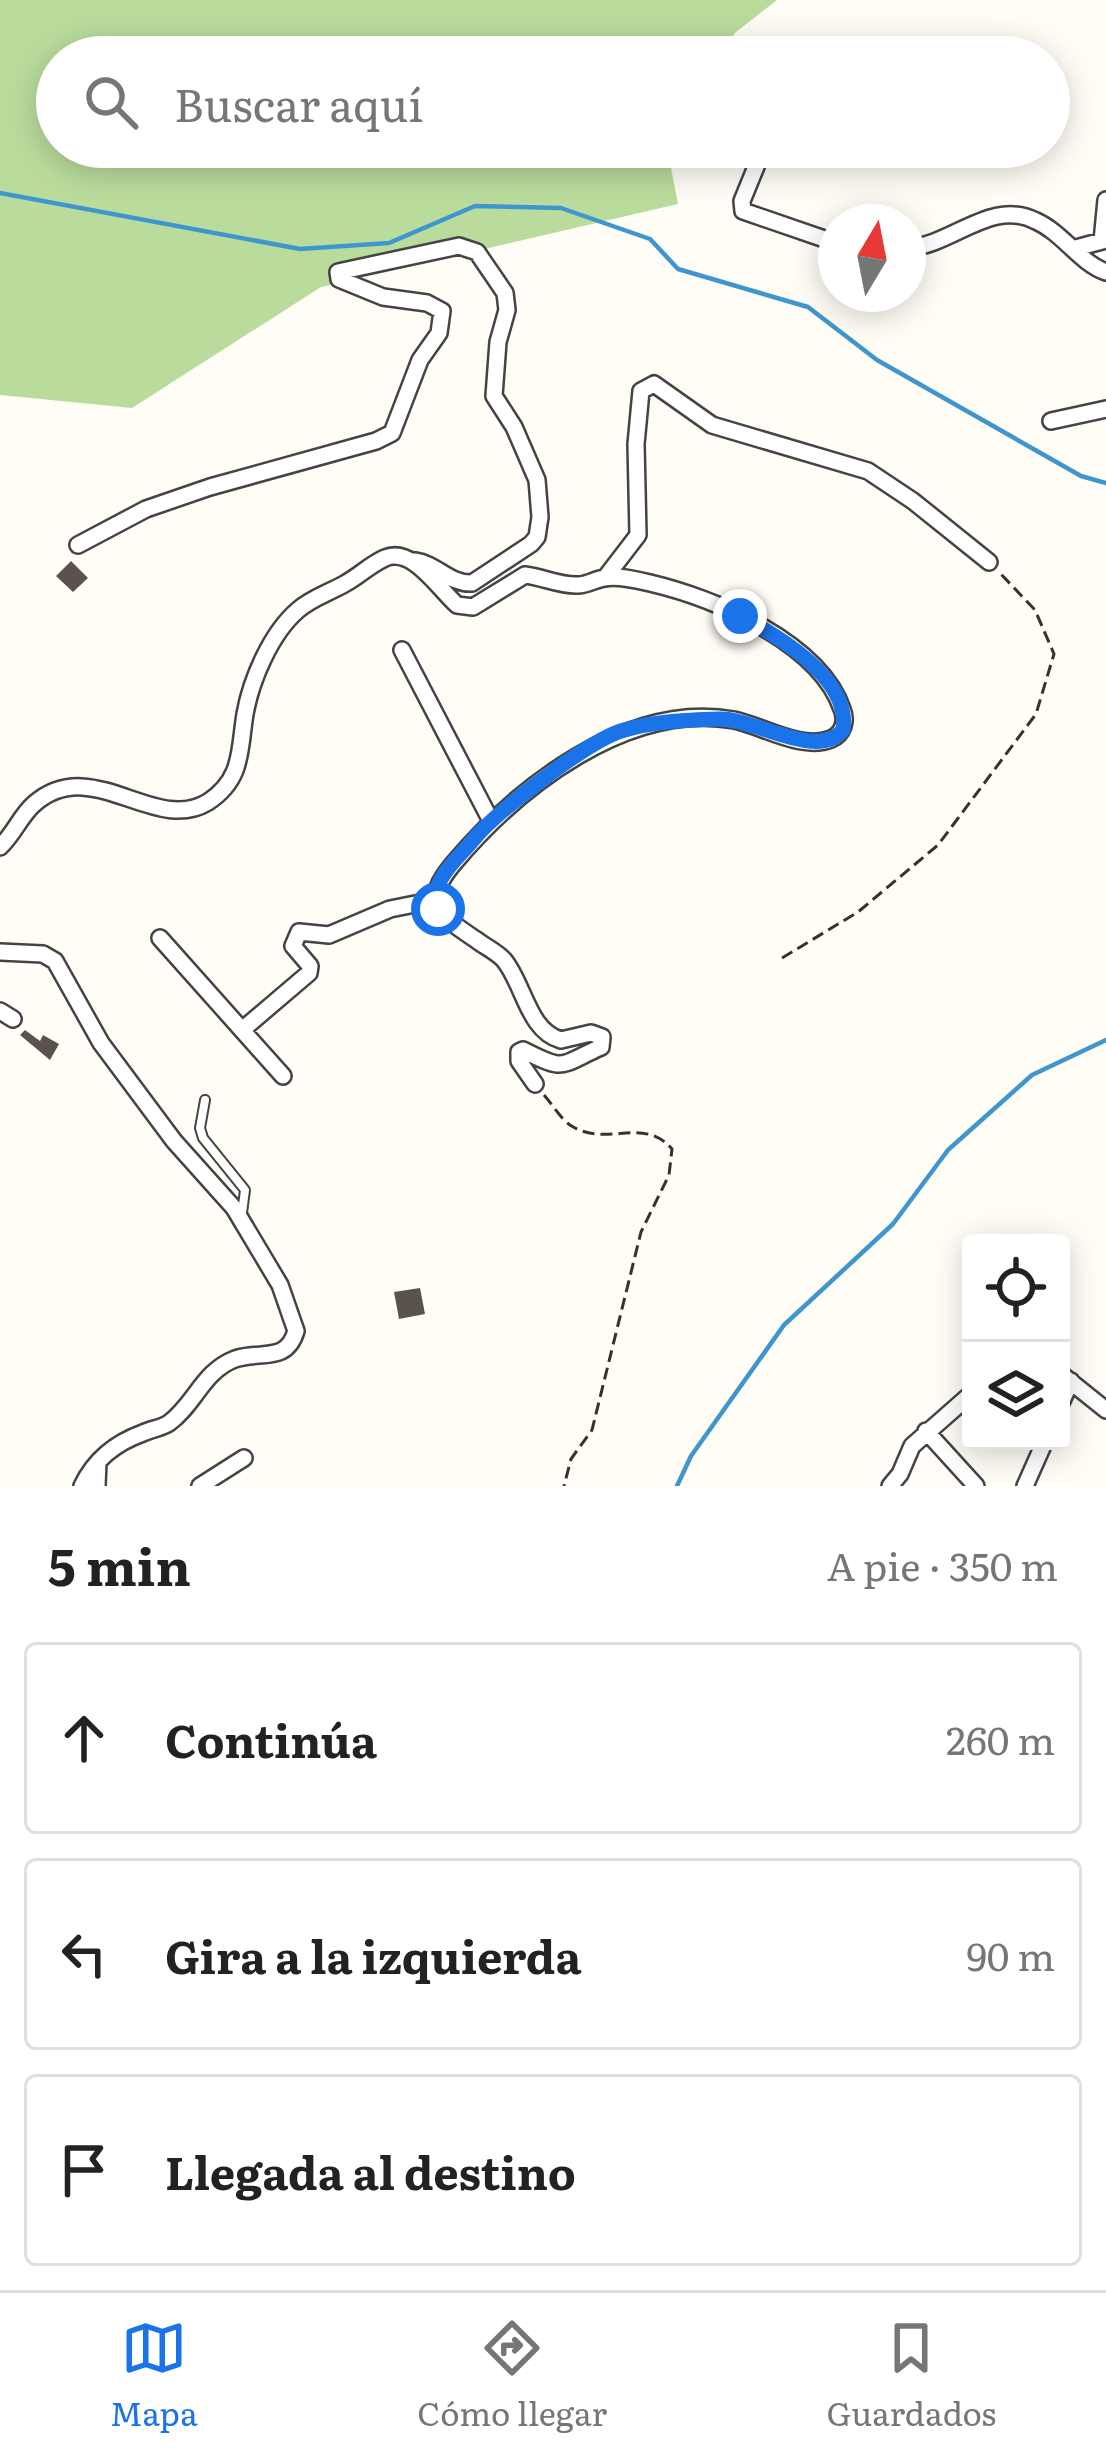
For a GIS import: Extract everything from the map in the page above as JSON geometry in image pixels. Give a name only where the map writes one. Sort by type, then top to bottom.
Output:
[{"type":"street","points":[[755,168],[742,201],[743,211],[818,237]]},
{"type":"street","points":[[1076,248],[1102,241],[1106,200]]},
{"type":"street","points":[[926,244],[949,239],[997,215],[1024,215],[1106,272]]},
{"type":"street","points":[[0,847],[34,803],[62,789],[90,786],[183,812],[202,806],[226,789],[240,758],[251,693],[268,652],[300,608],[364,574],[382,559],[394,556],[428,562],[454,581],[472,583],[531,544],[539,526],[537,480],[514,427],[494,396],[507,310],[505,293],[477,252],[459,246],[338,272],[339,279],[383,297],[427,303],[442,311],[439,333],[420,361],[392,433],[376,442],[146,509],[79,545]]},
{"type":"street","points":[[605,578],[638,535],[636,444],[641,391],[654,384],[712,425],[868,471],[989,562]]},
{"type":"street","points":[[1051,421],[1106,409]]},
{"type":"street","points":[[412,560],[464,607],[473,607],[525,575],[571,585],[605,578],[652,583],[721,608],[778,636],[806,656],[842,707],[843,730],[824,742],[730,719],[620,731],[596,742],[490,819],[438,882],[435,900],[443,917],[503,959],[542,1029],[551,1037],[568,1040],[591,1033],[602,1037],[601,1047],[562,1066],[519,1052],[519,1061],[535,1084]]},
{"type":"street","points":[[402,650],[490,819]]},
{"type":"street","points":[[242,1030],[309,973],[310,966],[293,946],[299,932],[328,934],[390,909],[435,900]]},
{"type":"street","points":[[160,938],[283,1076]]},
{"type":"street","points":[[0,952],[27,952],[55,961],[101,1043],[174,1142],[241,1221],[293,1314],[296,1331],[289,1348],[267,1356],[241,1357],[222,1366],[167,1425],[113,1447],[82,1486]]},
{"type":"street","points":[[0,962],[27,952]]},
{"type":"street","points":[[1070,1381],[1106,1410]]},
{"type":"street","points":[[890,1486],[901,1474],[912,1446],[962,1401]]},
{"type":"street","points":[[926,1431],[976,1486]]},
{"type":"street","points":[[1025,1486],[1041,1450]]},
{"type":"street","points":[[200,1486],[244,1458]]},
{"type":"street","points":[[97,1486],[98,1462]]},
{"type":"lane","points":[[205,1100],[203,1138],[245,1190],[241,1221]]},
{"type":"path","points":[[782,958],[858,912],[938,845],[1036,714],[1054,653],[1035,610],[989,562]]},
{"type":"path","points":[[535,1084],[570,1125],[604,1136],[643,1131],[660,1135],[672,1149],[669,1175],[636,1248],[592,1430],[571,1459],[564,1486]]},
{"type":"green space","points":[[0,0],[777,0],[733,36],[36,36],[36,168],[671,168],[678,204],[321,287],[132,408],[0,395]]},
{"type":"building","points":[[71,561],[88,578],[73,592],[56,576]]},
{"type":"building","points":[[25,1030],[40,1041],[43,1035],[59,1044],[50,1060],[20,1035]]},
{"type":"building","points":[[420,1288],[425,1314],[399,1319],[394,1292]]},
{"type":"waterway","points":[[0,193],[300,249],[389,243],[475,206],[561,208],[650,239],[678,269],[808,307],[877,360],[1081,476],[1106,483]]},
{"type":"waterway","points":[[677,1486],[691,1456],[784,1325],[893,1224],[948,1150],[1032,1075],[1106,1040]]},
{"type":"route","points":[[438,909],[438,882],[490,819],[596,742],[620,731],[730,719],[801,740],[824,742],[837,737],[843,730],[842,707],[806,656],[740,616]]}]
